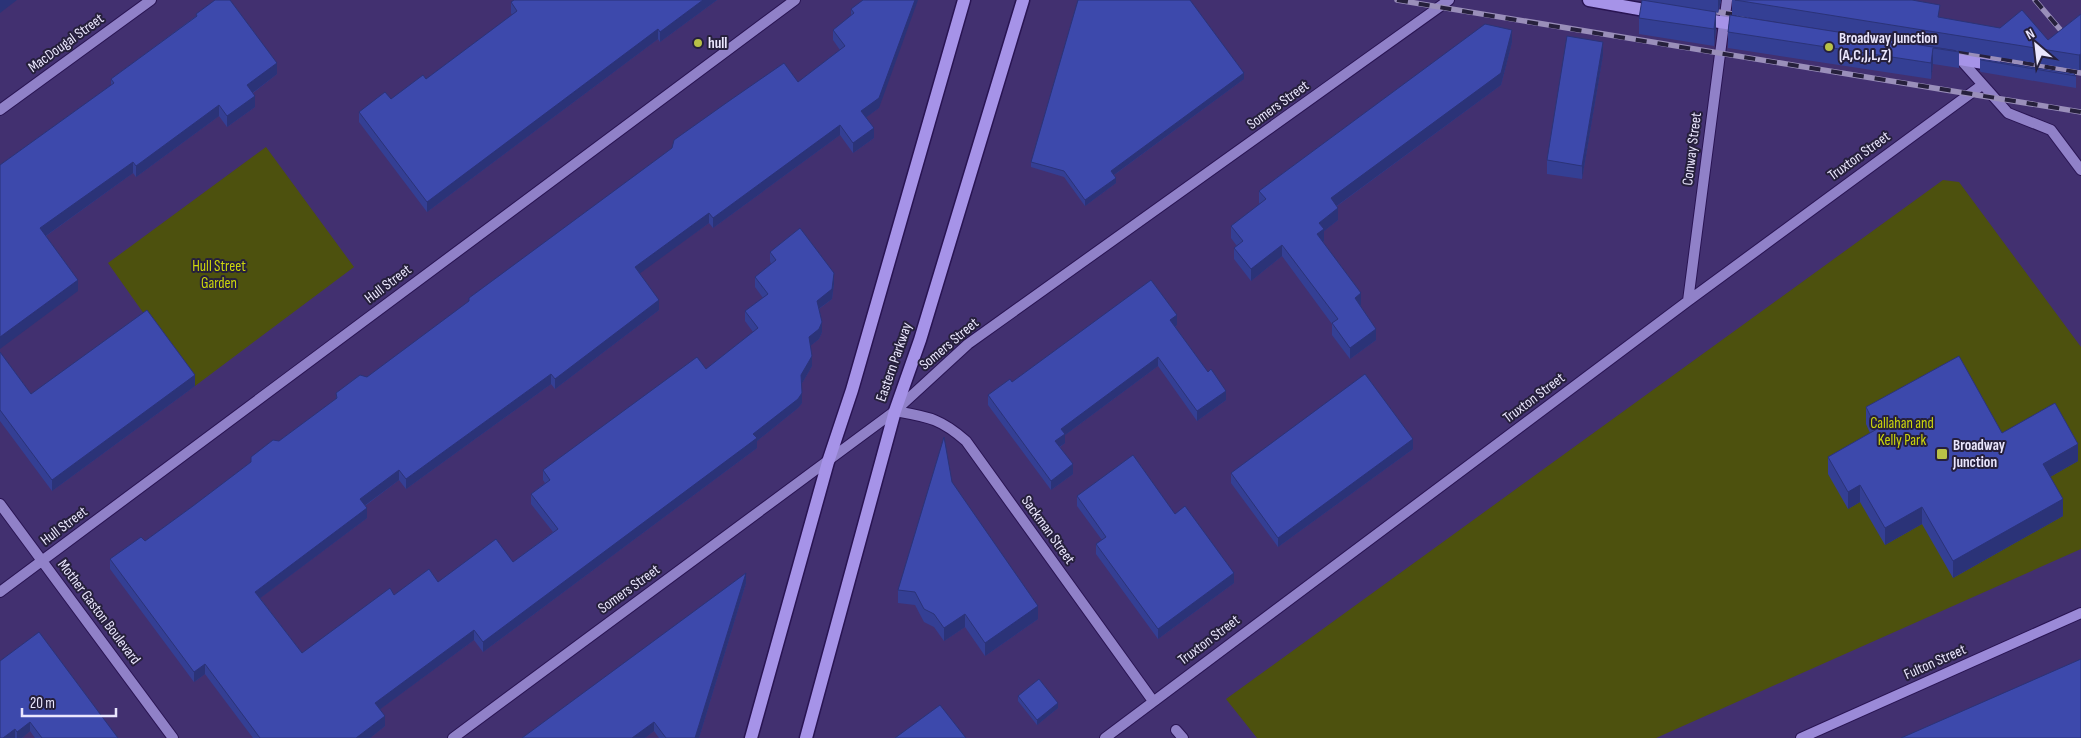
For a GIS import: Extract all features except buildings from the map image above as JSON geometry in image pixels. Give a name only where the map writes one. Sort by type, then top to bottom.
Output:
[{"type":"main road","name":"Eastern Parkway","points":[[751,738],[828,462],[852,390],[964,0]]},
{"type":"main road","name":"Eastern Parkway","points":[[806,738],[895,411],[920,340],[1024,0]]},
{"type":"main road","points":[[1588,0],[1665,13]]},
{"type":"main road","points":[[1684,16],[1762,29]]},
{"type":"main road","points":[[1933,55],[2006,67]]},
{"type":"main road","name":"Fulton Street","points":[[1801,738],[2081,613]]},
{"type":"street","name":"MacDougal Street","points":[[0,110],[150,0]]},
{"type":"street","name":"Hull Street","points":[[0,592],[795,0]]},
{"type":"street","name":"Somers Street","points":[[453,738],[895,411],[968,344],[1449,0]]},
{"type":"street","name":"Conway Street","points":[[1688,301],[1727,0]]},
{"type":"street","points":[[1960,59],[2008,114],[2051,130],[2081,170]]},
{"type":"street","name":"Truxton Street","points":[[1105,738],[1688,301],[1982,84]]},
{"type":"street","name":"Sackman Street","points":[[895,411],[926,416],[949,426],[966,441],[1153,701]]},
{"type":"street","name":"Mother Gaston Boulevard","points":[[0,504],[173,738]]},
{"type":"green space","name":"Hull Street Garden","points":[[266,147],[354,267],[195,386],[108,263]]},
{"type":"green space","name":"Callahan and Kelly Park","points":[[1943,180],[1959,182],[2081,347],[2081,549],[1656,738],[1257,738],[1226,699]]},
{"type":"railway","points":[[1397,0],[2081,112]]},
{"type":"railway","points":[[2035,0],[2081,54]]},
{"type":"railway","points":[[1704,10],[1746,16]]},
{"type":"railway","points":[[1958,51],[2081,73]]},
{"type":"place","name":"hull","points":[[698,43]]},
{"type":"place","name":"Broadway Junction (A,C,J,L,Z)","points":[[1829,47]]},
{"type":"place","name":"Broadway Junction","points":[[1942,454]]}]
